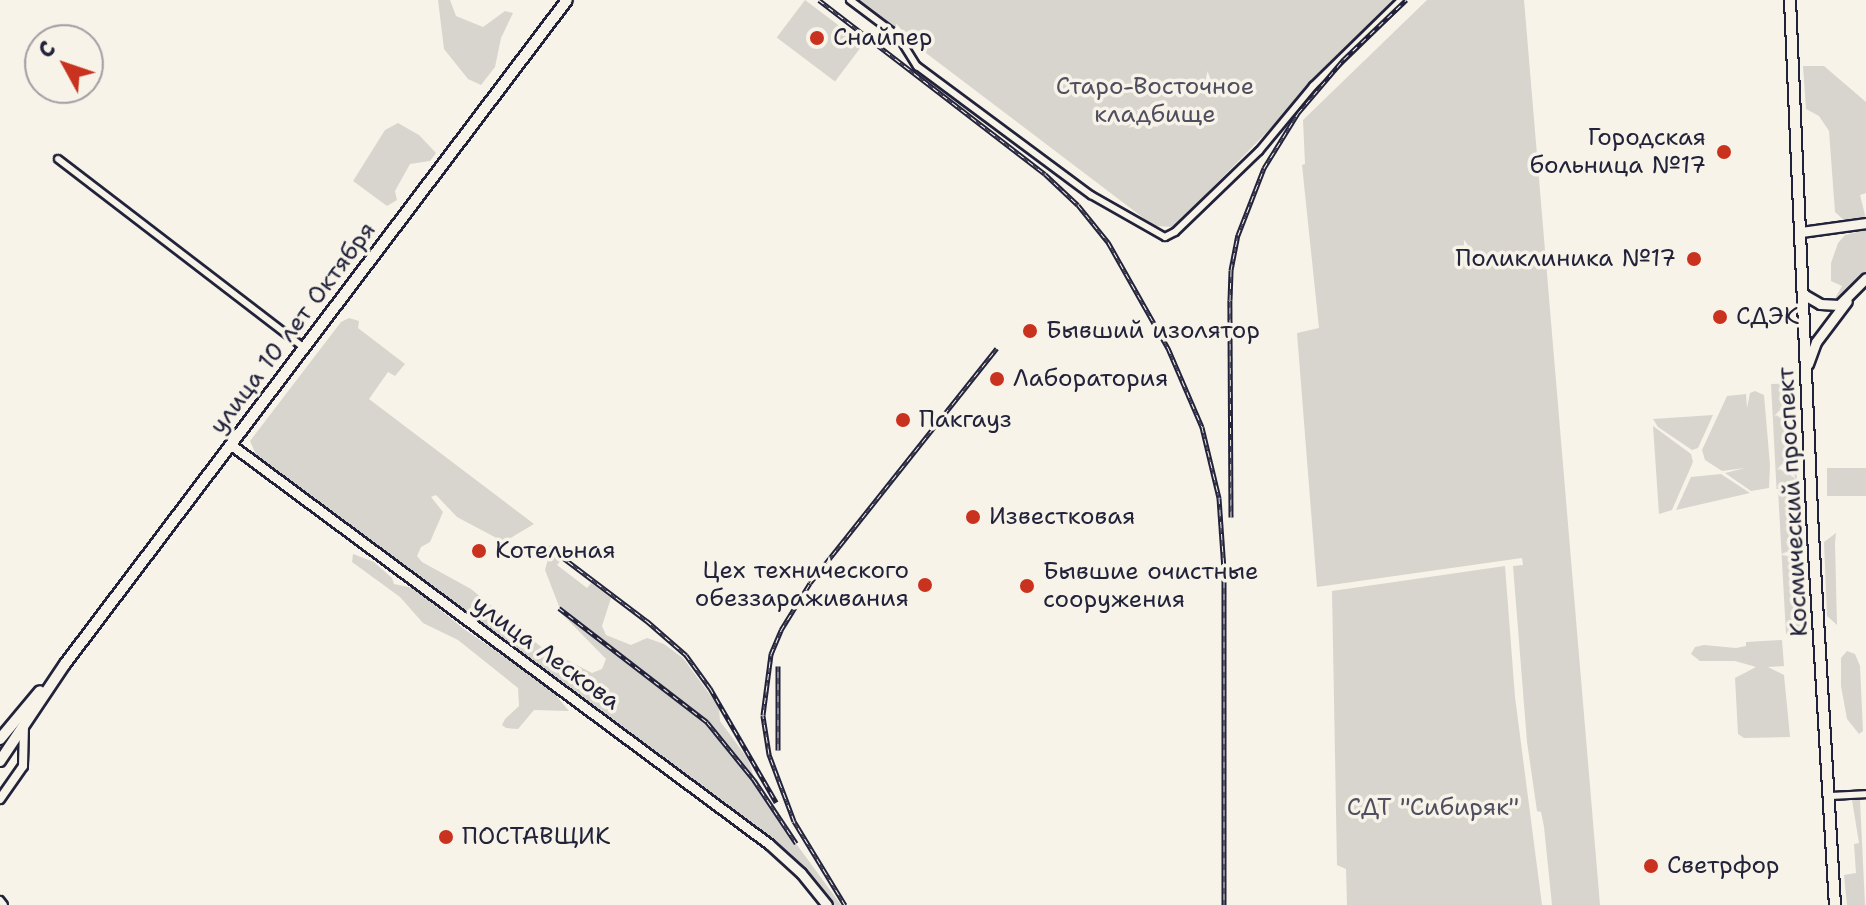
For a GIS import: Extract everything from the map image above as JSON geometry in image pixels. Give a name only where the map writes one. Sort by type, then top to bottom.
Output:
[{"type":"main road","name":"улица 10 лет Октября","points":[[0,761],[61,669],[302,346],[570,0]]},
{"type":"main road","name":"Космический проспект","points":[[1790,0],[1806,371],[1835,905]]},
{"type":"main road","points":[[1801,232],[1866,223]]},
{"type":"main road","points":[[1806,371],[1816,342],[1866,278]]},
{"type":"main road","points":[[1803,294],[1830,306],[1847,301]]},
{"type":"main road","name":"улица Лескова","points":[[230,444],[769,844],[801,873],[827,905]]},
{"type":"main road","name":"улица 10 лет Октября","points":[[0,739],[61,669]]},
{"type":"street","points":[[850,0],[898,36],[917,66],[1091,195],[1165,237],[1175,232],[1259,151],[1322,77],[1401,0]]},
{"type":"street","points":[[58,159],[302,346]]},
{"type":"street","points":[[0,799],[23,766],[24,725]]},
{"type":"street","points":[[1829,796],[1866,794]]},
{"type":"street","points":[[0,900],[4,905]]},
{"type":"green space","points":[[438,0],[450,0],[456,16],[483,27],[505,11],[513,13],[501,38],[495,67],[481,85],[468,79],[444,49]]},
{"type":"green space","name":"Снайпер","points":[[805,0],[863,44],[835,81],[777,38]]},
{"type":"green space","name":"Старо-Восточное кладбище","points":[[856,0],[1396,0],[1174,227],[1154,226]]},
{"type":"green space","points":[[1427,0],[1524,0],[1600,905],[1552,905],[1544,827],[1541,812],[1537,811],[1527,742],[1513,566],[1523,565],[1522,558],[1317,587],[1297,333],[1319,328],[1302,165],[1305,164],[1303,120]]},
{"type":"green space","points":[[1803,66],[1824,66],[1866,102],[1866,193],[1860,195],[1866,219],[1848,224],[1835,212],[1829,131],[1819,116],[1806,109]]},
{"type":"green space","points":[[398,123],[419,135],[436,153],[430,161],[410,164],[395,191],[397,200],[387,206],[353,181],[385,130]]},
{"type":"green space","points":[[1866,230],[1866,272],[1845,296],[1833,302],[1842,286],[1831,281],[1831,263],[1838,243],[1845,235]]},
{"type":"green space","points":[[349,318],[359,321],[358,328],[405,364],[395,376],[388,372],[369,399],[534,524],[504,542],[457,517],[436,495],[431,497],[443,512],[430,542],[421,547],[417,556],[422,562],[471,589],[540,646],[592,673],[602,669],[606,659],[562,614],[545,570],[550,552],[561,560],[557,565],[587,588],[591,583],[611,598],[602,626],[606,635],[631,645],[647,638],[664,644],[683,658],[719,707],[720,721],[748,759],[759,793],[841,905],[830,905],[769,841],[258,459],[250,441],[341,322]]},
{"type":"green space","points":[[1792,383],[1797,488],[1777,489],[1771,384]]},
{"type":"green space","points":[[1755,391],[1764,395],[1770,465],[1769,488],[1751,491],[1725,473],[1745,468],[1722,471],[1705,460],[1702,450],[1727,396],[1746,394],[1747,408],[1750,393]]},
{"type":"green space","points":[[1713,415],[1698,448],[1692,450],[1658,427],[1653,419]]},
{"type":"green space","points":[[1653,426],[1691,454],[1693,462],[1672,510],[1659,514]]},
{"type":"green space","points":[[1827,468],[1866,468],[1866,496],[1827,496]]},
{"type":"green space","points":[[1721,474],[1750,493],[1676,510],[1691,477]]},
{"type":"green space","points":[[1778,490],[1791,490],[1794,538],[1799,539],[1804,633],[1786,634]]},
{"type":"green space","points":[[1836,533],[1837,625],[1827,616],[1824,542]]},
{"type":"green space","points":[[353,554],[374,562],[392,578],[394,584],[413,588],[464,629],[549,687],[569,711],[534,710],[518,729],[506,728],[502,725],[505,719],[519,706],[518,688],[458,640],[423,623],[400,597],[352,562]]},
{"type":"green space","name":"СДТ \"Сибиряк\"","points":[[1505,566],[1515,697],[1542,905],[1347,905],[1346,869],[1337,865],[1332,591]]},
{"type":"green space","points":[[1782,640],[1784,666],[1768,667],[1784,675],[1790,737],[1744,738],[1738,734],[1735,678],[1756,667],[1735,661],[1700,661],[1691,654],[1695,647],[1704,645],[1736,648],[1746,646],[1746,642]]},
{"type":"green space","points":[[1847,651],[1855,654],[1860,666],[1863,731],[1859,734],[1847,719],[1841,686],[1841,658]]},
{"type":"green space","points":[[1852,800],[1860,800],[1865,905],[1847,905],[1844,875],[1856,873],[1854,844],[1859,843]]},
{"type":"railway","points":[[819,0],[1045,174],[1078,205],[1108,242],[1168,348],[1202,427],[1219,498],[1224,570],[1224,905]]},
{"type":"railway","points":[[1231,517],[1230,300],[1231,270],[1238,235],[1264,168],[1298,113],[1344,59],[1406,0]]},
{"type":"railway","points":[[845,905],[794,821],[769,754],[763,715],[771,654],[781,630],[810,583],[997,348]]},
{"type":"railway","points":[[549,547],[647,621],[686,655],[710,688],[776,802]]},
{"type":"railway","points":[[559,608],[707,722],[754,780],[796,843]]},
{"type":"railway","points":[[778,666],[778,750]]},
{"type":"place","name":"Снайпер","points":[[817,38]]},
{"type":"place","name":"Городская больница №17","points":[[1724,152]]},
{"type":"place","name":"Поликлиника №17","points":[[1694,259]]},
{"type":"place","name":"СДЭК","points":[[1720,317]]},
{"type":"place","name":"Бывший изолятор","points":[[1030,331]]},
{"type":"place","name":"Лаборатория","points":[[997,379]]},
{"type":"place","name":"Пакгауз","points":[[903,420]]},
{"type":"place","name":"Известковая","points":[[973,517]]},
{"type":"place","name":"Котельная","points":[[479,551]]},
{"type":"place","name":"Цех технического обеззараживания","points":[[925,585]]},
{"type":"place","name":"Бывшие очистные сооружения","points":[[1027,586]]},
{"type":"place","name":"ПОСТАВЩИК","points":[[446,837]]},
{"type":"place","name":"Светрфор","points":[[1651,866]]}]
